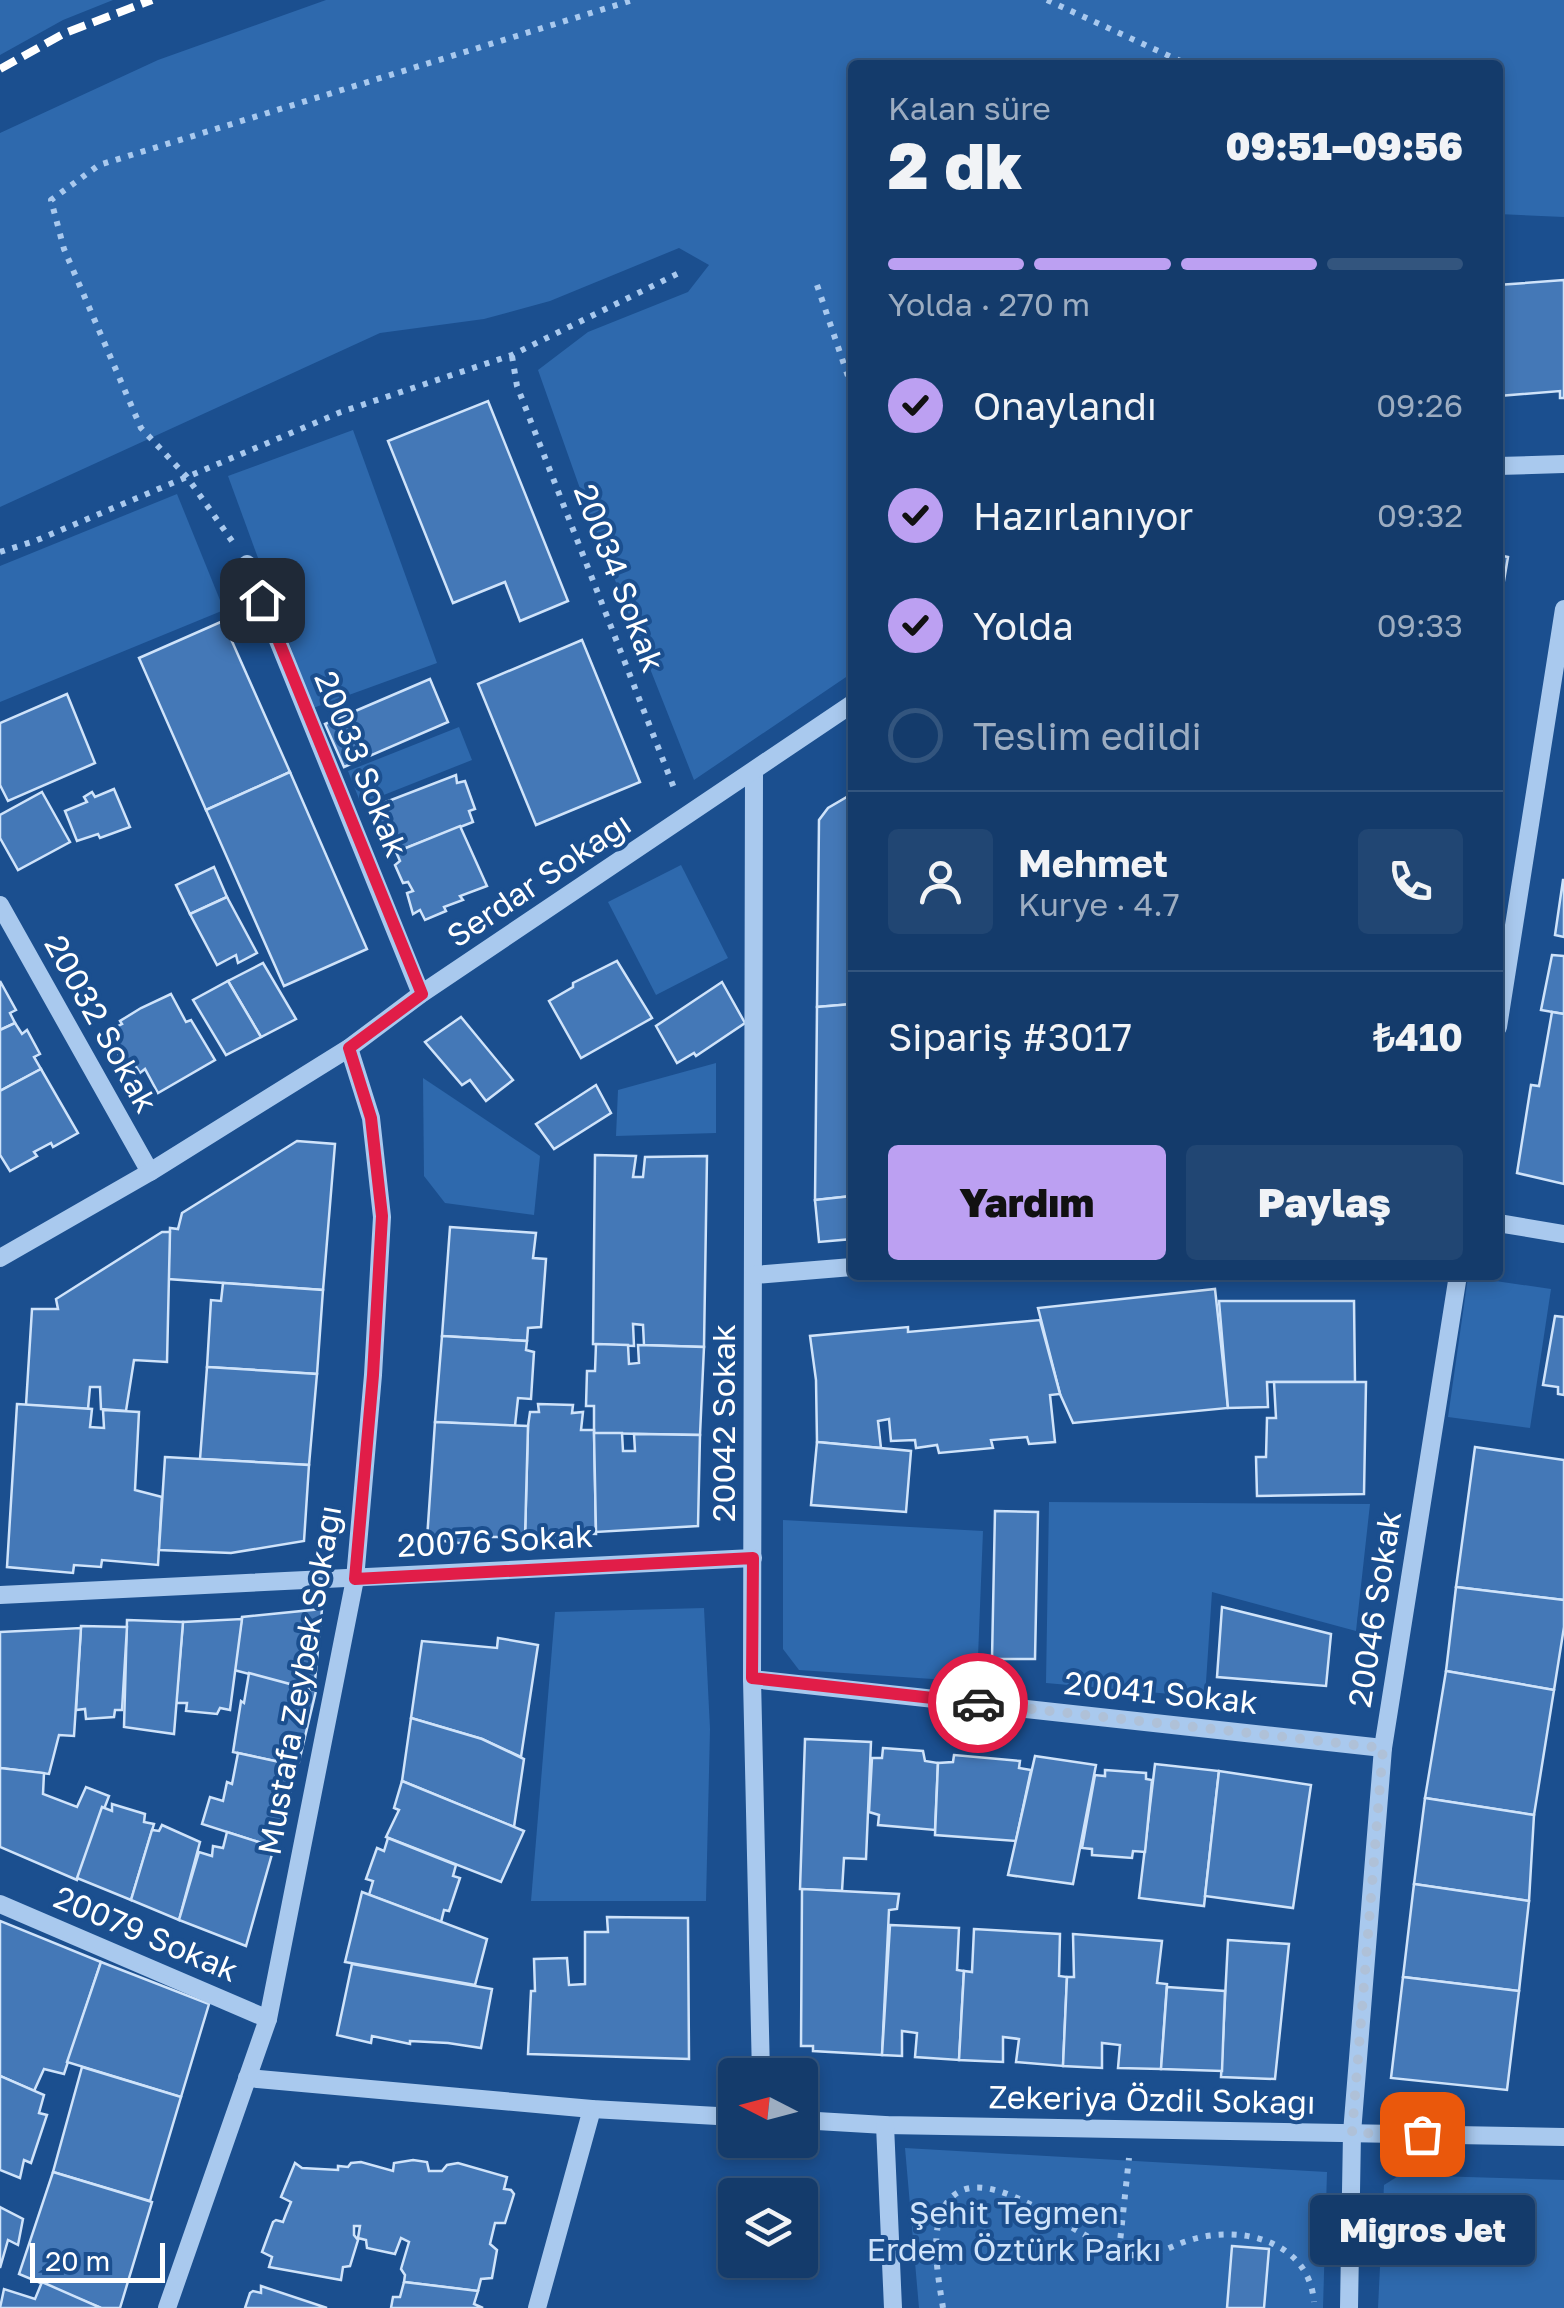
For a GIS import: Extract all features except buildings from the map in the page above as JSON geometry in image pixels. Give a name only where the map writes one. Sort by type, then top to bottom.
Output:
[{"type":"street","points":[[1503,466],[1564,464]]},
{"type":"street","name":"20033 Sokak","points":[[248,564],[422,994]]},
{"type":"street","points":[[1503,996],[1564,609]]},
{"type":"street","name":"Serdar Sokağı","points":[[0,1258],[150,1172],[349,1048],[422,994],[848,707]]},
{"type":"street","name":"20042 Sokak","points":[[754,772],[752,1678],[761,2058]]},
{"type":"street","name":"20032 Sokak","points":[[0,905],[150,1172]]},
{"type":"street","name":"Mustafa Zeybek Sokağı","points":[[166,2308],[268,2019],[355,1579],[382,1216],[371,1118],[349,1048]]},
{"type":"street","points":[[1503,1224],[1564,1234]]},
{"type":"street","points":[[754,1275],[848,1267]]},
{"type":"street","name":"20046 Sokak","points":[[1349,2308],[1352,2133],[1383,1748],[1457,1280]]},
{"type":"street","name":"20076 Sokak","points":[[0,1594],[753,1558]]},
{"type":"street","name":"20041 Sokak","points":[[752,1678],[1383,1748]]},
{"type":"street","name":"20079 Sokak","points":[[0,1904],[268,2019]]},
{"type":"street","points":[[247,2078],[592,2109],[718,2116]]},
{"type":"street","points":[[537,2308],[592,2109]]},
{"type":"street","name":"Zekeriya Özdil Sokağı","points":[[818,2121],[1564,2137]]},
{"type":"street","points":[[885,2125],[893,2308]]},
{"type":"path","points":[[248,564],[187,477],[141,428],[64,250],[51,200],[100,166],[633,0]]},
{"type":"path","points":[[1047,0],[1178,60]]},
{"type":"path","points":[[1369,60],[1371,53]]},
{"type":"path","points":[[0,552],[341,412],[512,355],[679,273]]},
{"type":"path","points":[[817,285],[848,376]]},
{"type":"path","name":"20034 Sokak","points":[[512,355],[517,386],[686,817]]},
{"type":"path","points":[[1120,2252],[1132,2130]]},
{"type":"path","points":[[943,2308],[935,2255],[942,2210],[950,2198],[967,2187],[996,2190],[1093,2242],[1120,2252],[1144,2256],[1191,2239],[1260,2237],[1281,2246],[1298,2260],[1313,2288],[1314,2308]]},
{"type":"green space","points":[[0,0],[113,0],[63,20],[0,55]]},
{"type":"green space","points":[[326,0],[1564,0],[1564,217],[1503,214],[1503,60],[848,60],[848,676],[694,780],[589,514],[538,370],[588,332],[688,292],[709,265],[679,248],[550,301],[484,319],[380,333],[0,507],[0,133],[158,60]]},
{"type":"green space","points":[[353,430],[437,663],[313,708],[228,476]]},
{"type":"green space","points":[[177,494],[224,610],[0,702],[0,566]]},
{"type":"green space","points":[[459,727],[472,760],[361,804],[348,771]]},
{"type":"green space","points":[[681,865],[728,958],[656,995],[608,902]]},
{"type":"green space","points":[[716,1063],[716,1133],[616,1136],[618,1090]]},
{"type":"green space","points":[[423,1078],[540,1156],[534,1215],[445,1203],[424,1176]]},
{"type":"green space","points":[[1468,1280],[1551,1289],[1530,1428],[1448,1417]]},
{"type":"green space","points":[[1049,1502],[1370,1504],[1356,1631],[1212,1592],[1205,1697],[1046,1683]]},
{"type":"green space","points":[[783,1520],[983,1531],[977,1682],[799,1670],[783,1649]]},
{"type":"green space","points":[[704,1608],[710,1729],[706,1901],[531,1901],[555,1612]]},
{"type":"green space","name":"Şehit Teğmen Erdem Öztürk Parkı","points":[[905,2148],[1327,2172],[1323,2308],[919,2308]]},
{"type":"green space","points":[[1400,2175],[1564,2180],[1564,2308],[1378,2308],[1384,2185]]},
{"type":"railway","points":[[0,69],[65,33],[152,0]]},
{"type":"way so far","points":[[978,1703],[1383,1748],[1352,2133],[1422,2134]]},
{"type":"place","name":"Migros Jet","points":[[1422,2134]]},
{"type":"route","points":[[262,600],[422,994],[349,1048],[371,1118],[382,1216],[355,1579],[753,1558],[752,1678],[978,1703]]}]
